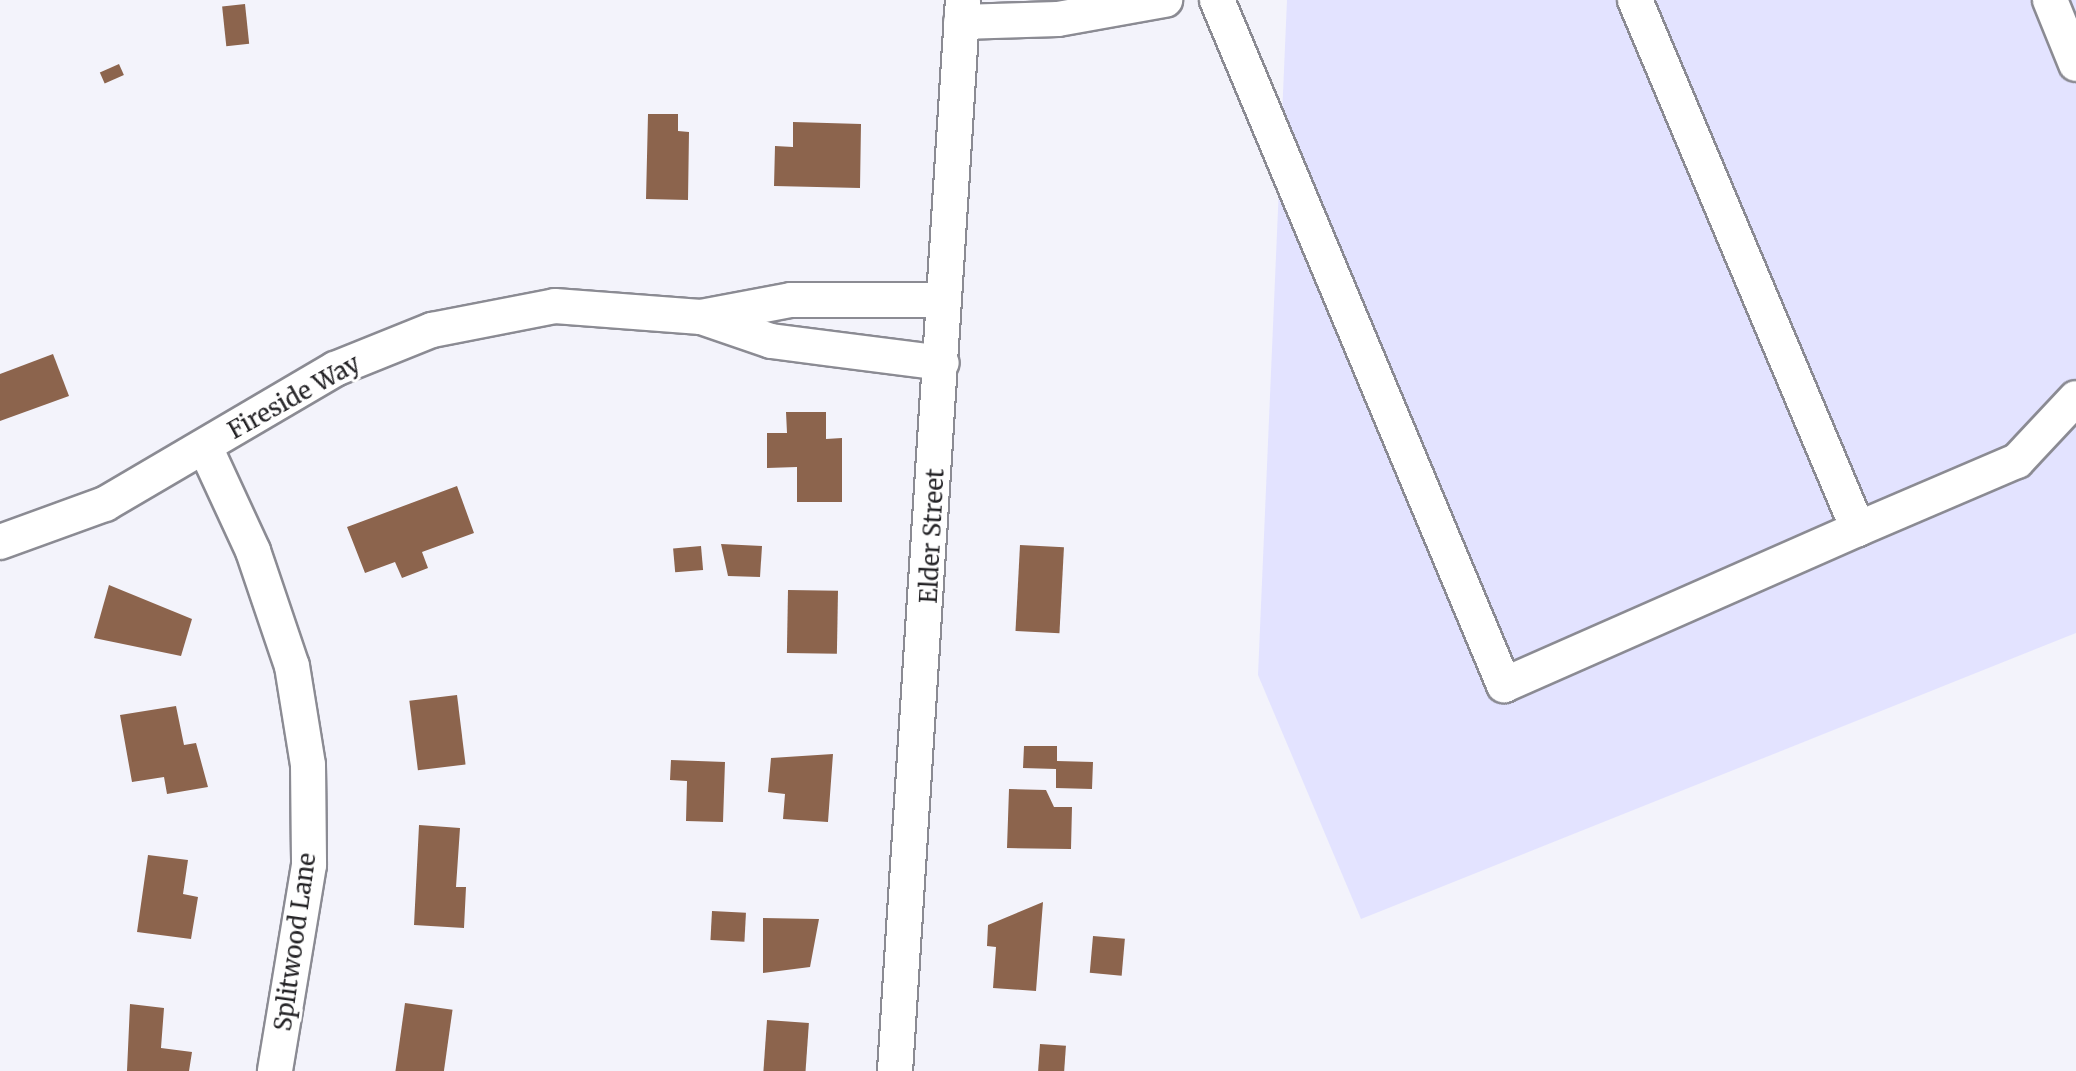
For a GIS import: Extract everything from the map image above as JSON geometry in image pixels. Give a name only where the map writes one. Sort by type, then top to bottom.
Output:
[{"type":"street","points":[[962,11],[1058,19],[1165,0]]},
{"type":"street","points":[[1217,0],[1504,685],[2017,461],[2076,398]]},
{"type":"street","points":[[1635,0],[1858,529]]},
{"type":"street","points":[[2050,0],[2076,64]]},
{"type":"street","name":"Elder Street","points":[[895,1071],[962,11]]},
{"type":"street","name":"Fireside Way","points":[[701,317],[791,300],[944,300]]},
{"type":"street","name":"Fireside Way","points":[[0,542],[105,504],[335,369],[432,330],[555,306],[701,317],[771,341],[942,363]]},
{"type":"street","name":"Splitwood Lane","points":[[205,447],[253,551],[292,666],[308,765],[309,865],[275,1071]]},
{"type":"shaded area","points":[[1287,0],[2076,0],[2076,633],[1361,919],[1258,675]]},
{"type":"building","points":[[245,4],[249,44],[226,46],[222,6]]},
{"type":"building","points":[[119,64],[124,75],[105,84],[100,73]]},
{"type":"building","points":[[648,114],[678,114],[678,131],[689,132],[688,200],[646,199]]},
{"type":"building","points":[[793,122],[861,124],[860,188],[774,186],[775,146],[793,147]]},
{"type":"building","points":[[53,354],[69,396],[0,421],[0,374]]},
{"type":"building","points":[[786,412],[826,412],[826,439],[842,438],[842,502],[797,502],[797,467],[767,468],[767,433],[787,433]]},
{"type":"building","points":[[457,486],[474,533],[422,552],[428,568],[402,578],[395,562],[365,573],[347,527]]},
{"type":"building","points":[[721,544],[762,546],[760,577],[728,576]]},
{"type":"building","points":[[1020,545],[1064,547],[1059,633],[1015,631]]},
{"type":"building","points":[[701,546],[703,570],[675,572],[673,548]]},
{"type":"building","points":[[109,585],[192,619],[181,656],[94,638]]},
{"type":"building","points":[[788,590],[838,591],[837,654],[787,653]]},
{"type":"building","points":[[457,695],[466,764],[418,770],[409,701]]},
{"type":"building","points":[[176,706],[184,745],[196,743],[208,787],[167,794],[164,777],[132,782],[120,715]]},
{"type":"building","points":[[1024,746],[1057,746],[1057,761],[1093,762],[1092,789],[1056,788],[1056,769],[1023,768]]},
{"type":"building","points":[[833,754],[828,822],[783,819],[785,794],[768,792],[771,758]]},
{"type":"building","points":[[671,760],[725,762],[723,822],[686,821],[687,781],[670,780]]},
{"type":"building","points":[[1009,789],[1046,790],[1054,807],[1072,807],[1071,849],[1007,848]]},
{"type":"building","points":[[419,825],[460,828],[456,887],[466,887],[464,928],[414,925]]},
{"type":"building","points":[[148,855],[188,860],[183,894],[198,897],[191,939],[137,932]]},
{"type":"building","points":[[1043,902],[1036,991],[993,988],[996,947],[987,946],[988,925]]},
{"type":"building","points":[[712,911],[746,913],[744,942],[710,940]]},
{"type":"building","points":[[763,918],[819,919],[810,967],[763,973]]},
{"type":"building","points":[[1093,936],[1125,939],[1122,976],[1090,973]]},
{"type":"building","points":[[405,1003],[453,1010],[444,1071],[395,1071]]},
{"type":"building","points":[[130,1004],[164,1008],[161,1048],[192,1052],[189,1071],[127,1071]]},
{"type":"building","points":[[767,1020],[809,1023],[806,1071],[763,1071]]},
{"type":"building","points":[[1040,1044],[1066,1046],[1064,1071],[1038,1071]]}]
